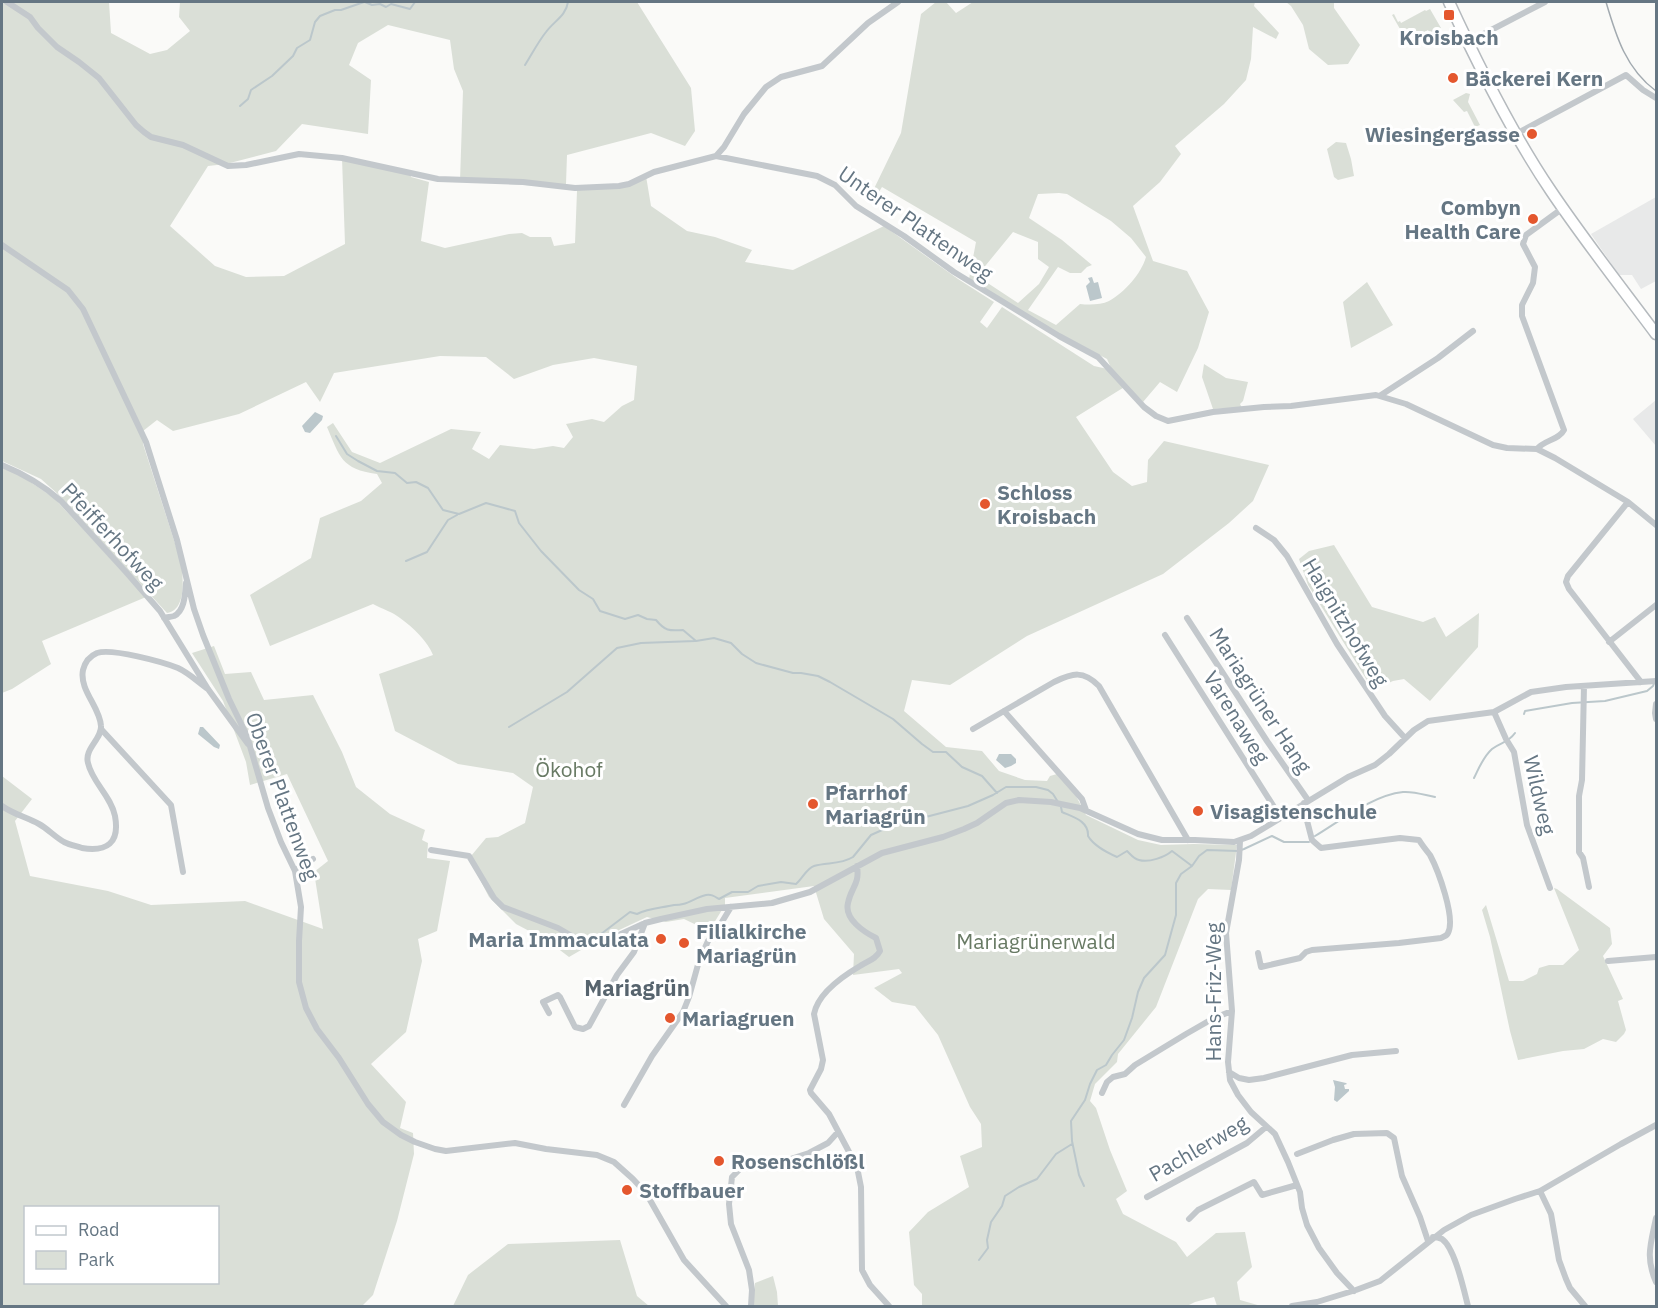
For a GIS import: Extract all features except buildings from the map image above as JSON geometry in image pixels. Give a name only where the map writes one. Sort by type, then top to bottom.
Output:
[{"type":"main road","points":[[1449,2],[1516,134],[1545,181],[1656,334]]},
{"type":"street","name":"Unterer Plattenweg","points":[[7,2],[30,17],[57,47],[99,78],[136,126],[144,132],[183,144],[228,166],[246,165],[299,154],[342,158],[438,179],[524,182],[575,188],[629,184],[654,172],[716,156],[817,176],[835,185],[856,206],[904,236],[954,272],[1098,357],[1144,407],[1167,421],[1213,412],[1291,406],[1381,395],[1406,404],[1493,445],[1537,449],[1628,502],[1656,525]]},
{"type":"street","points":[[716,156],[744,114],[766,87],[782,77],[822,66],[868,23],[898,2]]},
{"type":"street","points":[[1468,40],[1545,2]]},
{"type":"street","points":[[1516,134],[1626,75],[1656,98]]},
{"type":"street","points":[[1537,449],[1564,430],[1522,316],[1522,306],[1533,283],[1535,267],[1523,244],[1526,235],[1563,208]]},
{"type":"street","name":"Oberer Plattenweg","points":[[2,246],[68,290],[84,309],[147,442],[203,635],[247,736],[268,808],[295,871],[301,907],[299,982],[306,1008],[327,1044],[383,1122],[401,1135],[435,1149],[452,1151],[515,1143],[597,1155],[609,1160],[625,1171],[646,1193],[684,1260],[726,1306]]},
{"type":"street","points":[[1381,395],[1438,358],[1473,331]]},
{"type":"street","name":"Pfeifferhofweg","points":[[2,465],[49,490],[139,586],[164,618],[208,689],[250,747]]},
{"type":"street","points":[[1628,502],[1568,576],[1566,582],[1569,589],[1641,682]]},
{"type":"street","name":"Haignitzhofweg","points":[[1256,528],[1274,540],[1287,556],[1342,652],[1385,716],[1405,738]]},
{"type":"street","name":"Pfeifferhofweg","points":[[164,618],[175,616],[179,612],[187,577]]},
{"type":"street","points":[[1610,642],[1656,605]]},
{"type":"street","name":"Mariagrüner Hang","points":[[1187,618],[1306,802]]},
{"type":"street","name":"Varenaweg","points":[[1165,635],[1281,818]]},
{"type":"street","points":[[2,806],[9,812],[41,825],[66,843],[95,849],[108,847],[115,834],[113,811],[90,770],[87,760],[89,751],[101,729],[101,722],[85,686],[83,672],[86,662],[98,653],[107,651],[168,664],[208,689]]},
{"type":"street","points":[[973,729],[1054,682],[1068,676],[1079,674],[1087,676],[1100,686],[1188,840]]},
{"type":"street","points":[[431,850],[469,856],[494,898],[503,907],[558,928],[589,946],[595,946],[645,924],[688,912],[772,903],[794,897],[882,853],[964,829],[1006,803],[1019,800],[1051,802],[1086,810],[1138,834],[1162,840],[1231,842],[1240,846],[1306,802],[1348,777],[1375,765],[1414,729],[1428,721],[1494,712],[1532,692],[1566,687],[1654,681]]},
{"type":"street","points":[[1584,686],[1579,852],[1583,858],[1589,887]]},
{"type":"street","points":[[1656,704],[1656,718]]},
{"type":"street","points":[[1004,711],[1082,799],[1086,810]]},
{"type":"street","name":"Wildweg","points":[[1494,712],[1514,752],[1527,825],[1550,888]]},
{"type":"street","points":[[101,729],[171,805],[183,872]]},
{"type":"street","points":[[1258,953],[1261,966],[1300,958],[1306,952],[1441,938],[1449,932],[1449,905],[1430,856],[1419,840],[1400,838],[1321,848],[1312,840],[1304,808],[1306,802]]},
{"type":"street","name":"Hans-Friz-Weg","points":[[1240,846],[1226,933],[1232,1011],[1228,1062],[1230,1080],[1251,1112],[1275,1134],[1297,1185],[1307,1225],[1319,1248],[1337,1273],[1354,1291]]},
{"type":"street","points":[[295,871],[313,859]]},
{"type":"street","points":[[857,867],[859,878],[848,902],[848,912],[861,929],[876,938],[880,951],[877,957],[857,967],[837,982],[815,1008],[814,1014],[823,1060],[810,1090],[829,1114],[857,1167],[861,1187],[862,1270],[870,1285],[889,1306]]},
{"type":"street","points":[[624,1105],[652,1056],[683,1012],[708,941],[731,907]]},
{"type":"street","points":[[549,1013],[543,1002],[558,994],[575,1027],[583,1029],[590,1026],[617,975],[634,952],[645,924]]},
{"type":"street","points":[[1608,961],[1656,957]]},
{"type":"street","points":[[1102,1094],[1107,1082],[1113,1077],[1125,1074],[1135,1065],[1214,1018],[1232,1011]]},
{"type":"street","name":"Hans-Friz-Weg","points":[[1229,1072],[1248,1080],[1264,1078],[1352,1054],[1396,1051]]},
{"type":"street","points":[[1292,1306],[1317,1302],[1380,1281],[1430,1239],[1471,1215],[1540,1191],[1656,1125]]},
{"type":"street","name":"Pachlerweg","points":[[1147,1197],[1246,1143],[1266,1126]]},
{"type":"street","points":[[751,1306],[752,1290],[749,1270],[731,1224],[729,1204],[732,1178],[751,1160],[770,1165],[810,1153],[828,1143],[838,1132]]},
{"type":"street","points":[[1297,1154],[1354,1134],[1387,1133],[1391,1135],[1394,1138],[1402,1176],[1430,1239]]},
{"type":"street","points":[[1189,1219],[1198,1210],[1254,1182],[1262,1196],[1297,1185]]},
{"type":"street","points":[[1540,1191],[1551,1214],[1559,1260],[1566,1279],[1570,1288],[1585,1306]]},
{"type":"street","points":[[1656,1218],[1649,1250],[1649,1262],[1656,1282]]},
{"type":"street","points":[[1430,1239],[1443,1240],[1448,1247],[1460,1276],[1468,1306]]},
{"type":"shaded area","points":[[1656,197],[1656,281],[1641,289],[1632,275],[1619,275],[1591,234]]},
{"type":"shaded area","points":[[1092,277],[1094,283],[1098,282],[1102,298],[1090,301],[1086,286],[1090,282],[1088,278]]},
{"type":"shaded area","points":[[1656,400],[1656,446],[1633,419]]},
{"type":"shaded area","points":[[315,412],[323,416],[322,420],[310,433],[305,432],[302,426]]},
{"type":"shaded area","points":[[200,727],[203,727],[220,745],[219,749],[198,734]]},
{"type":"shaded area","points":[[999,754],[1011,754],[1016,759],[1016,763],[1005,768],[996,760]]},
{"type":"shaded area","points":[[1333,1080],[1346,1083],[1345,1089],[1349,1089],[1337,1102],[1334,1100]]},
{"type":"green space","points":[[2,2],[109,2],[111,33],[150,54],[167,50],[190,31],[179,17],[180,2],[637,2],[691,88],[695,131],[685,146],[651,133],[567,155],[566,184],[575,188],[619,186],[646,176],[651,206],[687,231],[715,237],[752,250],[745,262],[793,270],[884,226],[994,302],[980,322],[987,328],[1002,307],[1094,366],[1112,370],[1107,359],[1049,328],[969,279],[976,242],[882,187],[872,203],[869,199],[901,133],[921,14],[936,2],[946,2],[956,13],[973,2],[1255,2],[1254,6],[1279,33],[1276,39],[1253,27],[1251,59],[1246,80],[1224,104],[1175,146],[1181,154],[1160,182],[1133,206],[1153,261],[1187,271],[1209,312],[1198,348],[1177,392],[1160,382],[1143,402],[1126,386],[1076,417],[1113,472],[1132,486],[1147,482],[1148,460],[1164,441],[1269,465],[1253,501],[1229,523],[1163,574],[1027,636],[950,685],[912,680],[904,711],[946,747],[982,751],[999,771],[1025,780],[1047,781],[1050,776],[1057,774],[1076,796],[1086,815],[1138,840],[1161,845],[1237,845],[1231,890],[1208,889],[1198,899],[1156,1007],[1118,1054],[1117,1062],[1095,1084],[1090,1101],[1096,1108],[1127,1191],[1116,1199],[1123,1214],[1176,1242],[1187,1257],[1216,1233],[1245,1232],[1252,1267],[1237,1282],[1240,1300],[1261,1306],[1217,1306],[1214,1297],[1187,1306],[922,1306],[922,1294],[914,1285],[909,1232],[928,1212],[969,1187],[960,1156],[982,1147],[981,1124],[970,1107],[938,1035],[915,1006],[892,1002],[874,988],[902,973],[899,969],[853,975],[854,954],[824,919],[814,886],[725,898],[725,905],[709,931],[684,919],[666,922],[647,917],[600,939],[569,957],[548,941],[516,924],[489,897],[472,864],[471,856],[486,838],[498,837],[525,823],[533,787],[513,773],[458,764],[395,731],[379,674],[433,655],[420,635],[397,616],[373,604],[270,646],[250,595],[311,558],[320,518],[361,501],[382,483],[377,474],[356,469],[343,460],[327,427],[333,423],[352,452],[380,463],[451,429],[481,432],[472,449],[489,459],[500,445],[534,449],[553,446],[564,448],[573,437],[566,424],[592,419],[604,422],[622,406],[634,400],[637,366],[594,358],[553,365],[514,379],[486,357],[440,356],[334,373],[320,402],[306,382],[239,414],[173,431],[157,420],[143,431],[143,444],[181,562],[182,576],[181,600],[173,611],[167,613],[60,496],[41,479],[2,461]],"holes":[[[388,25],[450,40],[454,69],[463,91],[460,181],[575,188],[577,191],[575,243],[554,246],[551,237],[530,237],[522,233],[445,248],[421,241],[429,182],[411,177],[410,172],[342,158],[345,244],[284,276],[246,277],[215,266],[170,226],[208,166],[226,164],[276,151],[302,124],[368,134],[371,80],[349,65],[358,43]],[[1038,194],[1067,194],[1111,221],[1131,238],[1146,257],[1136,276],[1115,297],[1102,303],[1080,304],[1056,325],[1028,310],[1058,267],[1070,273],[1081,273],[1092,265],[1062,240],[1029,218]],[[1013,232],[1038,242],[1038,259],[1049,267],[1039,284],[1018,303],[977,276]]]},
{"type":"green space","points":[[1286,2],[1334,2],[1334,8],[1360,45],[1348,64],[1328,65],[1309,49],[1303,25]]},
{"type":"green space","points":[[1430,9],[1441,28],[1430,34],[1428,30],[1423,33],[1424,35],[1408,43],[1392,15],[1394,14],[1401,23]]},
{"type":"green space","points":[[1466,93],[1470,94],[1468,102],[1480,125],[1475,127],[1467,111],[1464,112],[1453,100]]},
{"type":"green space","points":[[1336,142],[1346,143],[1354,176],[1338,180],[1334,177],[1327,149]]},
{"type":"green space","points":[[1367,282],[1393,325],[1351,348],[1343,302]]},
{"type":"green space","points":[[1204,364],[1226,378],[1248,382],[1240,404],[1242,408],[1213,409],[1202,377]]},
{"type":"green space","points":[[2,468],[20,475],[54,498],[146,597],[42,641],[51,664],[2,693]]},
{"type":"green space","points":[[1334,545],[1372,607],[1423,622],[1435,617],[1446,637],[1479,613],[1478,647],[1430,701],[1404,679],[1373,690],[1308,585],[1299,559],[1309,551]]},
{"type":"green space","points":[[214,646],[225,674],[251,672],[264,700],[313,695],[342,752],[356,787],[390,814],[425,830],[422,840],[428,843],[427,858],[450,861],[437,931],[418,939],[422,961],[406,1032],[371,1064],[406,1102],[400,1128],[413,1133],[414,1154],[397,1221],[373,1295],[362,1306],[2,1306],[2,776],[32,799],[15,821],[30,876],[108,891],[151,905],[245,901],[323,929],[314,872],[328,861],[287,774],[250,785],[246,762],[223,701],[192,653]]},
{"type":"green space","points":[[1554,888],[1610,928],[1612,944],[1603,956],[1623,999],[1618,1001],[1626,1030],[1616,1042],[1603,1039],[1584,1049],[1518,1060],[1482,910],[1486,905],[1509,981],[1523,981],[1537,974],[1539,968],[1563,965],[1579,950]]},
{"type":"green space","points":[[620,1240],[637,1296],[649,1306],[453,1306],[468,1275],[508,1244]]},
{"type":"green space","points":[[773,1276],[778,1306],[753,1306],[755,1283]]},
{"type":"waterway","points":[[240,106],[248,99],[251,90],[272,76],[293,56],[297,48],[310,40],[315,22],[320,16],[364,2]]},
{"type":"waterway","points":[[365,2],[386,7],[391,4],[410,9],[415,2]]},
{"type":"waterway","points":[[525,65],[543,36],[565,11],[568,2]]},
{"type":"waterway","points":[[336,436],[347,454],[358,461],[377,471],[395,473],[407,483],[416,482],[428,488],[443,510],[459,514],[486,503],[515,511],[519,523],[541,551],[579,590],[593,599],[600,611],[625,619],[638,615],[656,620],[668,630],[683,630],[696,641],[714,638],[731,643],[756,663],[793,673],[818,676],[893,719],[933,752],[946,752],[962,767],[982,776],[997,793]]},
{"type":"waterway","points":[[406,561],[427,552],[448,520],[457,515]]},
{"type":"waterway","points":[[509,727],[567,692],[617,648],[641,643],[695,641]]},
{"type":"waterway","points":[[1524,714],[1525,711],[1572,703],[1605,701],[1647,691],[1653,686],[1656,678]]},
{"type":"waterway","points":[[1474,778],[1489,752],[1510,739],[1515,733]]},
{"type":"waterway","points":[[588,941],[630,912],[637,914],[651,909],[682,904],[706,895],[719,899],[732,892],[748,892],[758,886],[781,882],[796,884],[811,867],[853,857],[871,835],[891,826],[968,806],[1006,787],[1036,787],[1048,790],[1058,802]]},
{"type":"waterway","points":[[1315,836],[1369,803],[1392,794],[1411,792],[1435,797]]},
{"type":"waterway","points":[[1061,807],[1062,812],[1083,823],[1088,836],[1094,843],[1117,857],[1127,851],[1136,859],[1147,861],[1172,851],[1192,866]]},
{"type":"waterway","points":[[1084,1186],[1079,1175],[1072,1141],[1071,1121],[1085,1100],[1097,1070],[1106,1065],[1124,1040],[1144,978],[1165,955],[1176,915],[1176,883],[1181,874],[1207,850],[1238,851],[1272,836],[1284,842],[1309,842]]},
{"type":"waterway","points":[[979,1260],[988,1248],[987,1240],[991,1222],[1002,1206],[1005,1196],[1037,1179],[1056,1154],[1072,1144]]},
{"type":"tram line","points":[[1606,2],[1618,39],[1630,62],[1637,73],[1656,91]]},
{"type":"place","name":"Kroisbach","points":[[1449,15]]},
{"type":"place","name":"Bäckerei Kern","points":[[1453,78]]},
{"type":"place","name":"Wiesingergasse","points":[[1532,134]]},
{"type":"place","name":"Combyn Health Care","points":[[1533,219]]},
{"type":"place","name":"Schloss Kroisbach","points":[[985,504]]},
{"type":"place","name":"Pfarrhof Mariagrün","points":[[813,804]]},
{"type":"place","name":"Visagistenschule","points":[[1198,811]]},
{"type":"place","name":"Maria Immaculata","points":[[661,939]]},
{"type":"place","name":"Filialkirche Mariagrün","points":[[684,943]]},
{"type":"place","name":"Mariagruen","points":[[670,1018]]},
{"type":"place","name":"Rosenschlößl","points":[[719,1161]]},
{"type":"place","name":"Stoffbauer","points":[[627,1190]]},
{"type":"district","name":"Mariagrün","points":[[637,987]]},
{"type":"park label","name":"Ökohof","points":[[569,769]]},
{"type":"park label","name":"Mariagrünerwald","points":[[1036,941]]}]
